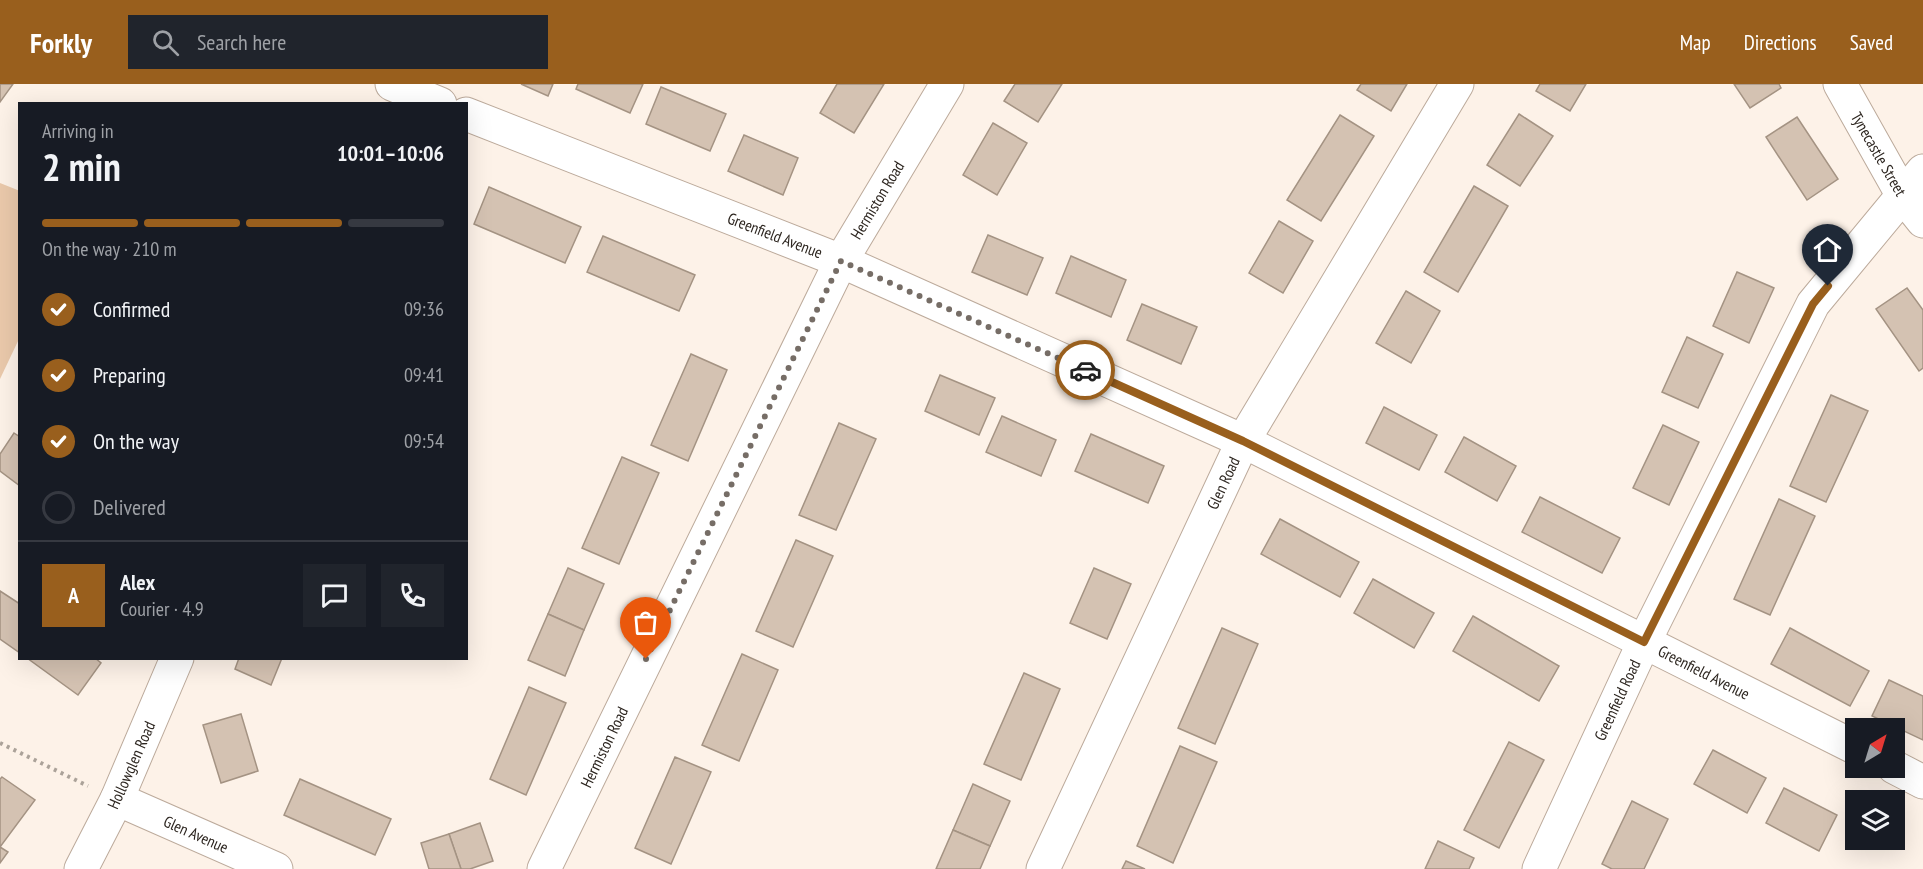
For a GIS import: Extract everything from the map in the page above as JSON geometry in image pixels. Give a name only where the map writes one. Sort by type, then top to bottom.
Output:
[{"type":"street","name":"Hermiston Road","points":[[544,869],[841,261],[947,84]]},
{"type":"street","name":"Glen Road","points":[[1043,869],[1243,441],[1457,84]]},
{"type":"street","name":"Tynecastle Street","points":[[1840,84],[1903,196],[1923,221]]},
{"type":"street","name":"Greenfield Avenue","points":[[468,115],[841,261],[1243,441],[1845,742]]},
{"type":"street","name":"Greenfield Road","points":[[1539,869],[1644,642],[1813,304],[1923,171]]},
{"type":"street","name":"Hollowglen Road","points":[[81,869],[117,800],[176,660]]},
{"type":"street","points":[[1905,773],[1923,782]]},
{"type":"street","name":"Glen Avenue","points":[[117,800],[276,869]]},
{"type":"path","points":[[0,743],[117,800]]},
{"type":"shaded area","points":[[0,183],[18,190],[18,341],[0,379]]},
{"type":"building","points":[[0,84],[13,84],[0,102]]},
{"type":"building","points":[[521,84],[553,84],[548,96]]},
{"type":"building","points":[[578,84],[643,84],[630,113],[576,89]]},
{"type":"building","points":[[837,84],[884,84],[854,133],[820,113]]},
{"type":"building","points":[[1015,84],[1062,84],[1038,122],[1004,101]]},
{"type":"building","points":[[1361,84],[1407,84],[1391,111],[1357,90]]},
{"type":"building","points":[[1540,84],[1586,84],[1570,111],[1536,91]]},
{"type":"building","points":[[1734,84],[1779,84],[1781,88],[1750,108]]},
{"type":"building","points":[[661,87],[726,114],[710,151],[646,124]]},
{"type":"building","points":[[1519,114],[1553,136],[1520,186],[1487,165]]},
{"type":"building","points":[[1340,115],[1374,136],[1321,221],[1287,200]]},
{"type":"building","points":[[1797,117],[1838,179],[1807,200],[1766,137]]},
{"type":"building","points":[[993,123],[1027,143],[997,195],[963,175]]},
{"type":"building","points":[[744,135],[798,158],[783,195],[728,171]]},
{"type":"building","points":[[1474,186],[1508,206],[1458,292],[1424,272]]},
{"type":"building","points":[[489,187],[581,227],[565,263],[474,224]]},
{"type":"building","points":[[1279,221],[1313,241],[1283,293],[1249,273]]},
{"type":"building","points":[[988,235],[1043,258],[1027,295],[972,272]]},
{"type":"building","points":[[603,236],[695,275],[679,311],[587,272]]},
{"type":"building","points":[[1071,256],[1126,280],[1111,317],[1056,293]]},
{"type":"building","points":[[1737,272],[1774,288],[1749,343],[1713,326]]},
{"type":"building","points":[[1907,288],[1923,310],[1923,368],[1919,371],[1876,309]]},
{"type":"building","points":[[1406,291],[1440,311],[1411,363],[1376,343]]},
{"type":"building","points":[[1142,304],[1197,327],[1181,364],[1127,340]]},
{"type":"building","points":[[1687,337],[1723,354],[1698,408],[1662,392]]},
{"type":"building","points":[[691,354],[727,370],[688,461],[651,445]]},
{"type":"building","points":[[940,375],[995,398],[979,435],[925,411]]},
{"type":"building","points":[[1831,395],[1868,411],[1826,502],[1790,486]]},
{"type":"building","points":[[1384,407],[1437,435],[1419,470],[1366,443]]},
{"type":"building","points":[[1002,416],[1056,440],[1041,476],[986,452]]},
{"type":"building","points":[[839,423],[876,439],[836,530],[799,515]]},
{"type":"building","points":[[1663,425],[1699,442],[1669,505],[1633,488]]},
{"type":"building","points":[[14,433],[18,436],[18,484],[0,471],[0,454]]},
{"type":"building","points":[[1091,434],[1164,466],[1148,503],[1075,471]]},
{"type":"building","points":[[1464,437],[1516,466],[1497,501],[1445,472]]},
{"type":"building","points":[[622,457],[659,473],[619,564],[582,548]]},
{"type":"building","points":[[1540,497],[1620,538],[1602,573],[1522,532]]},
{"type":"building","points":[[1779,499],[1815,516],[1770,615],[1734,599]]},
{"type":"building","points":[[1280,519],[1359,562],[1340,597],[1261,554]]},
{"type":"building","points":[[796,540],[833,556],[793,647],[756,631]]},
{"type":"building","points":[[568,568],[604,584],[584,630],[548,614]]},
{"type":"building","points":[[1094,568],[1131,584],[1107,639],[1070,623]]},
{"type":"building","points":[[1373,579],[1434,613],[1414,648],[1354,613]]},
{"type":"building","points":[[0,591],[18,603],[18,652],[0,639]]},
{"type":"building","points":[[548,614],[584,630],[565,676],[528,660]]},
{"type":"building","points":[[1473,616],[1559,666],[1539,701],[1453,651]]},
{"type":"building","points":[[1222,628],[1258,644],[1215,744],[1178,728]]},
{"type":"building","points":[[1790,628],[1869,671],[1850,706],[1771,664]]},
{"type":"building","points":[[742,654],[778,670],[739,761],[702,745]]},
{"type":"building","points":[[30,660],[97,660],[101,663],[78,695]]},
{"type":"building","points":[[238,660],[281,660],[271,685],[235,669]]},
{"type":"building","points":[[1024,673],[1060,689],[1021,780],[984,764]]},
{"type":"building","points":[[1889,680],[1923,696],[1923,740],[1905,732],[1905,718],[1872,716]]},
{"type":"building","points":[[529,687],[566,703],[526,795],[490,779]]},
{"type":"building","points":[[241,714],[258,771],[221,783],[203,725]]},
{"type":"building","points":[[1509,742],[1544,760],[1499,848],[1464,830]]},
{"type":"building","points":[[1180,746],[1217,762],[1173,863],[1137,846]]},
{"type":"building","points":[[1713,750],[1766,778],[1747,813],[1694,784]]},
{"type":"building","points":[[675,757],[711,772],[671,864],[635,848]]},
{"type":"building","points":[[2,777],[35,800],[0,847],[0,779]]},
{"type":"building","points":[[300,779],[391,819],[375,855],[284,815]]},
{"type":"building","points":[[973,784],[1010,801],[990,846],[953,830]]},
{"type":"building","points":[[1784,788],[1837,815],[1819,851],[1766,823]]},
{"type":"building","points":[[1632,801],[1668,819],[1644,869],[1612,869],[1602,864]]},
{"type":"building","points":[[480,823],[493,861],[470,869],[461,869],[449,834]]},
{"type":"building","points":[[953,830],[990,846],[980,869],[936,869]]},
{"type":"building","points":[[449,834],[461,869],[429,869],[421,843]]},
{"type":"building","points":[[1438,841],[1474,858],[1469,869],[1425,869]]},
{"type":"building","points":[[0,847],[8,852],[0,863]]},
{"type":"building","points":[[1126,861],[1145,869],[1122,869]]},
{"type":"way so far","points":[[646,659],[841,261],[1085,370]]},
{"type":"route","points":[[1085,370],[1243,441],[1644,642],[1813,304],[1828,286]]}]
